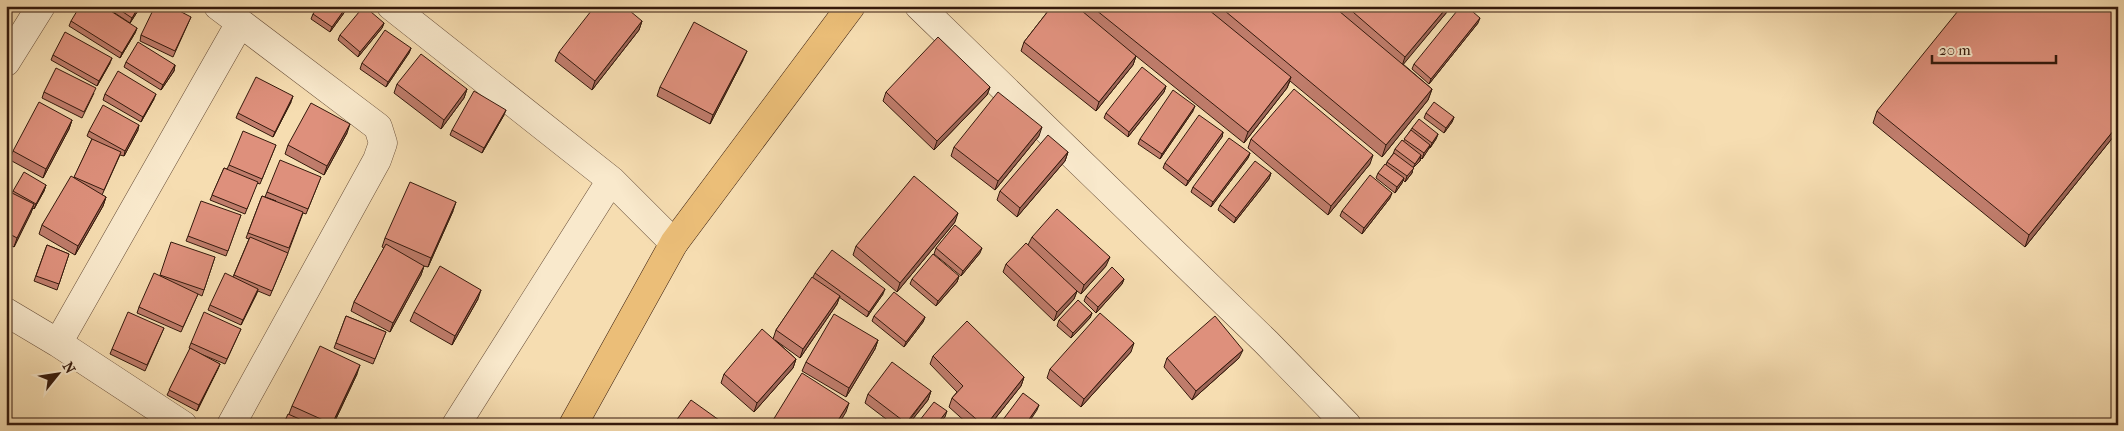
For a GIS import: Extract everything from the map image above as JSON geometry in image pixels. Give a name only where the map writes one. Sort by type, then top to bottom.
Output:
[{"type":"main road","points":[[572,425],[674,243],[851,6]]},
{"type":"street","points":[[6,62],[41,6]]},
{"type":"street","points":[[218,6],[378,127],[383,143],[377,160],[231,425]]},
{"type":"street","points":[[391,6],[611,180],[674,243]]},
{"type":"street","points":[[920,6],[1266,342],[1347,425]]},
{"type":"street","points":[[58,343],[240,22]]},
{"type":"street","points":[[456,425],[611,180]]},
{"type":"street","points":[[6,312],[58,343],[183,425]]},
{"type":"building","points":[[80,6],[103,6],[137,28],[122,53],[71,21]]},
{"type":"building","points":[[114,6],[139,6],[132,18]]},
{"type":"building","points":[[155,6],[170,6],[191,17],[175,51],[141,35]]},
{"type":"building","points":[[318,6],[347,6],[332,27],[313,14]]},
{"type":"building","points":[[364,6],[384,23],[360,52],[340,35]]},
{"type":"building","points":[[595,6],[624,6],[642,21],[595,81],[559,52]]},
{"type":"building","points":[[1052,6],[1076,6],[1136,56],[1099,102],[1024,42]]},
{"type":"building","points":[[1091,6],[1204,6],[1291,77],[1248,132]]},
{"type":"building","points":[[1219,6],[1333,6],[1432,89],[1386,145]]},
{"type":"building","points":[[1346,6],[1448,6],[1405,57]]},
{"type":"building","points":[[1461,6],[1466,6],[1480,18],[1431,79],[1414,64]]},
{"type":"building","points":[[1962,6],[2118,6],[2118,125],[2029,235],[1877,111]]},
{"type":"building","points":[[694,22],[747,51],[713,115],[660,87]]},
{"type":"building","points":[[385,30],[411,48],[388,82],[362,63]]},
{"type":"building","points":[[65,32],[112,58],[99,81],[53,55]]},
{"type":"building","points":[[938,37],[990,87],[937,141],[886,92]]},
{"type":"building","points":[[138,42],[175,65],[163,85],[126,62]]},
{"type":"building","points":[[421,54],[467,89],[444,120],[397,84]]},
{"type":"building","points":[[1142,67],[1166,86],[1129,132],[1106,113]]},
{"type":"building","points":[[56,68],[96,88],[84,112],[44,92]]},
{"type":"building","points":[[118,71],[156,94],[143,117],[105,94]]},
{"type":"building","points":[[256,77],[293,96],[275,132],[238,113]]},
{"type":"building","points":[[1294,89],[1373,155],[1331,206],[1251,139]]},
{"type":"building","points":[[1173,90],[1195,106],[1162,154],[1140,139]]},
{"type":"building","points":[[474,91],[506,110],[484,148],[452,130]]},
{"type":"building","points":[[998,92],[1042,127],[998,181],[954,147]]},
{"type":"building","points":[[39,102],[72,120],[46,169],[13,151]]},
{"type":"building","points":[[1434,102],[1454,117],[1446,128],[1426,113]]},
{"type":"building","points":[[311,103],[350,124],[327,166],[288,145]]},
{"type":"building","points":[[103,105],[139,125],[125,151],[89,131]]},
{"type":"building","points":[[1199,115],[1223,132],[1188,181],[1165,163]]},
{"type":"building","points":[[1419,119],[1438,134],[1432,143],[1412,128]]},
{"type":"building","points":[[1411,130],[1430,145],[1424,153],[1404,139]]},
{"type":"building","points":[[243,131],[276,145],[262,179],[229,165]]},
{"type":"building","points":[[1048,135],[1068,152],[1020,208],[1000,191]]},
{"type":"building","points":[[1229,138],[1250,153],[1213,202],[1193,187]]},
{"type":"building","points":[[92,139],[121,152],[104,190],[74,177]]},
{"type":"building","points":[[1402,140],[1421,155],[1415,164],[1395,149]]},
{"type":"building","points":[[1394,153],[1414,168],[1407,176],[1387,162]]},
{"type":"building","points":[[280,160],[321,177],[308,209],[267,192]]},
{"type":"building","points":[[1255,161],[1271,173],[1236,218],[1220,205]]},
{"type":"building","points":[[1385,164],[1404,178],[1397,187],[1378,173]]},
{"type":"building","points":[[6,165],[11,168],[6,177]]},
{"type":"building","points":[[224,168],[258,182],[247,209],[212,195]]},
{"type":"building","points":[[24,172],[46,185],[36,204],[13,191]]},
{"type":"building","points":[[1370,175],[1392,193],[1364,228],[1342,211]]},
{"type":"building","points":[[71,176],[106,197],[78,246],[42,225]]},
{"type":"building","points":[[914,176],[958,213],[900,283],[856,246]]},
{"type":"building","points":[[410,182],[456,202],[431,258],[385,238]]},
{"type":"building","points":[[6,190],[34,204],[17,238],[6,232]]},
{"type":"building","points":[[262,196],[303,212],[289,248],[248,233]]},
{"type":"building","points":[[201,201],[241,215],[228,251],[188,236]]},
{"type":"building","points":[[1057,209],[1110,257],[1084,285],[1032,237]]},
{"type":"building","points":[[955,225],[982,248],[963,271],[936,248]]},
{"type":"building","points":[[250,237],[288,253],[272,291],[234,275]]},
{"type":"building","points":[[171,242],[215,257],[204,290],[160,275]]},
{"type":"building","points":[[1026,243],[1077,291],[1057,312],[1006,264]]},
{"type":"building","points":[[386,244],[424,266],[393,323],[354,302]]},
{"type":"building","points":[[47,245],[69,254],[59,284],[36,276]]},
{"type":"building","points":[[832,250],[885,289],[869,312],[815,273]]},
{"type":"building","points":[[933,254],[959,276],[938,301],[912,279]]},
{"type":"building","points":[[440,266],[481,290],[455,336],[414,312]]},
{"type":"building","points":[[1112,267],[1124,279],[1098,307],[1086,296]]},
{"type":"building","points":[[154,273],[198,294],[183,327],[139,307]]},
{"type":"building","points":[[225,273],[258,289],[243,320],[210,305]]},
{"type":"building","points":[[812,277],[840,296],[803,349],[776,330]]},
{"type":"building","points":[[894,292],[925,317],[906,342],[874,316]]},
{"type":"building","points":[[1078,300],[1092,313],[1073,333],[1059,320]]},
{"type":"building","points":[[128,312],[164,328],[147,365],[112,349]]},
{"type":"building","points":[[204,312],[241,329],[227,359],[191,343]]},
{"type":"building","points":[[1100,313],[1134,343],[1084,399],[1050,369]]},
{"type":"building","points":[[834,314],[878,340],[849,388],[806,362]]},
{"type":"building","points":[[346,316],[386,332],[375,359],[336,343]]},
{"type":"building","points":[[1215,316],[1243,350],[1196,391],[1167,358]]},
{"type":"building","points":[[967,321],[1024,377],[986,425],[983,425],[952,398],[963,386],[933,356]]},
{"type":"building","points":[[762,329],[796,359],[757,403],[724,374]]},
{"type":"building","points":[[320,346],[360,365],[332,424],[292,406]]},
{"type":"building","points":[[190,348],[220,364],[199,405],[169,390]]},
{"type":"building","points":[[892,362],[931,391],[906,423],[868,394]]},
{"type":"building","points":[[802,373],[849,403],[835,425],[770,425]]},
{"type":"building","points":[[1023,393],[1039,405],[1025,425],[999,425]]},
{"type":"building","points":[[691,400],[726,425],[673,425]]},
{"type":"building","points":[[934,402],[947,411],[936,425],[916,425]]},
{"type":"building","points":[[288,414],[313,425],[283,425]]}]
